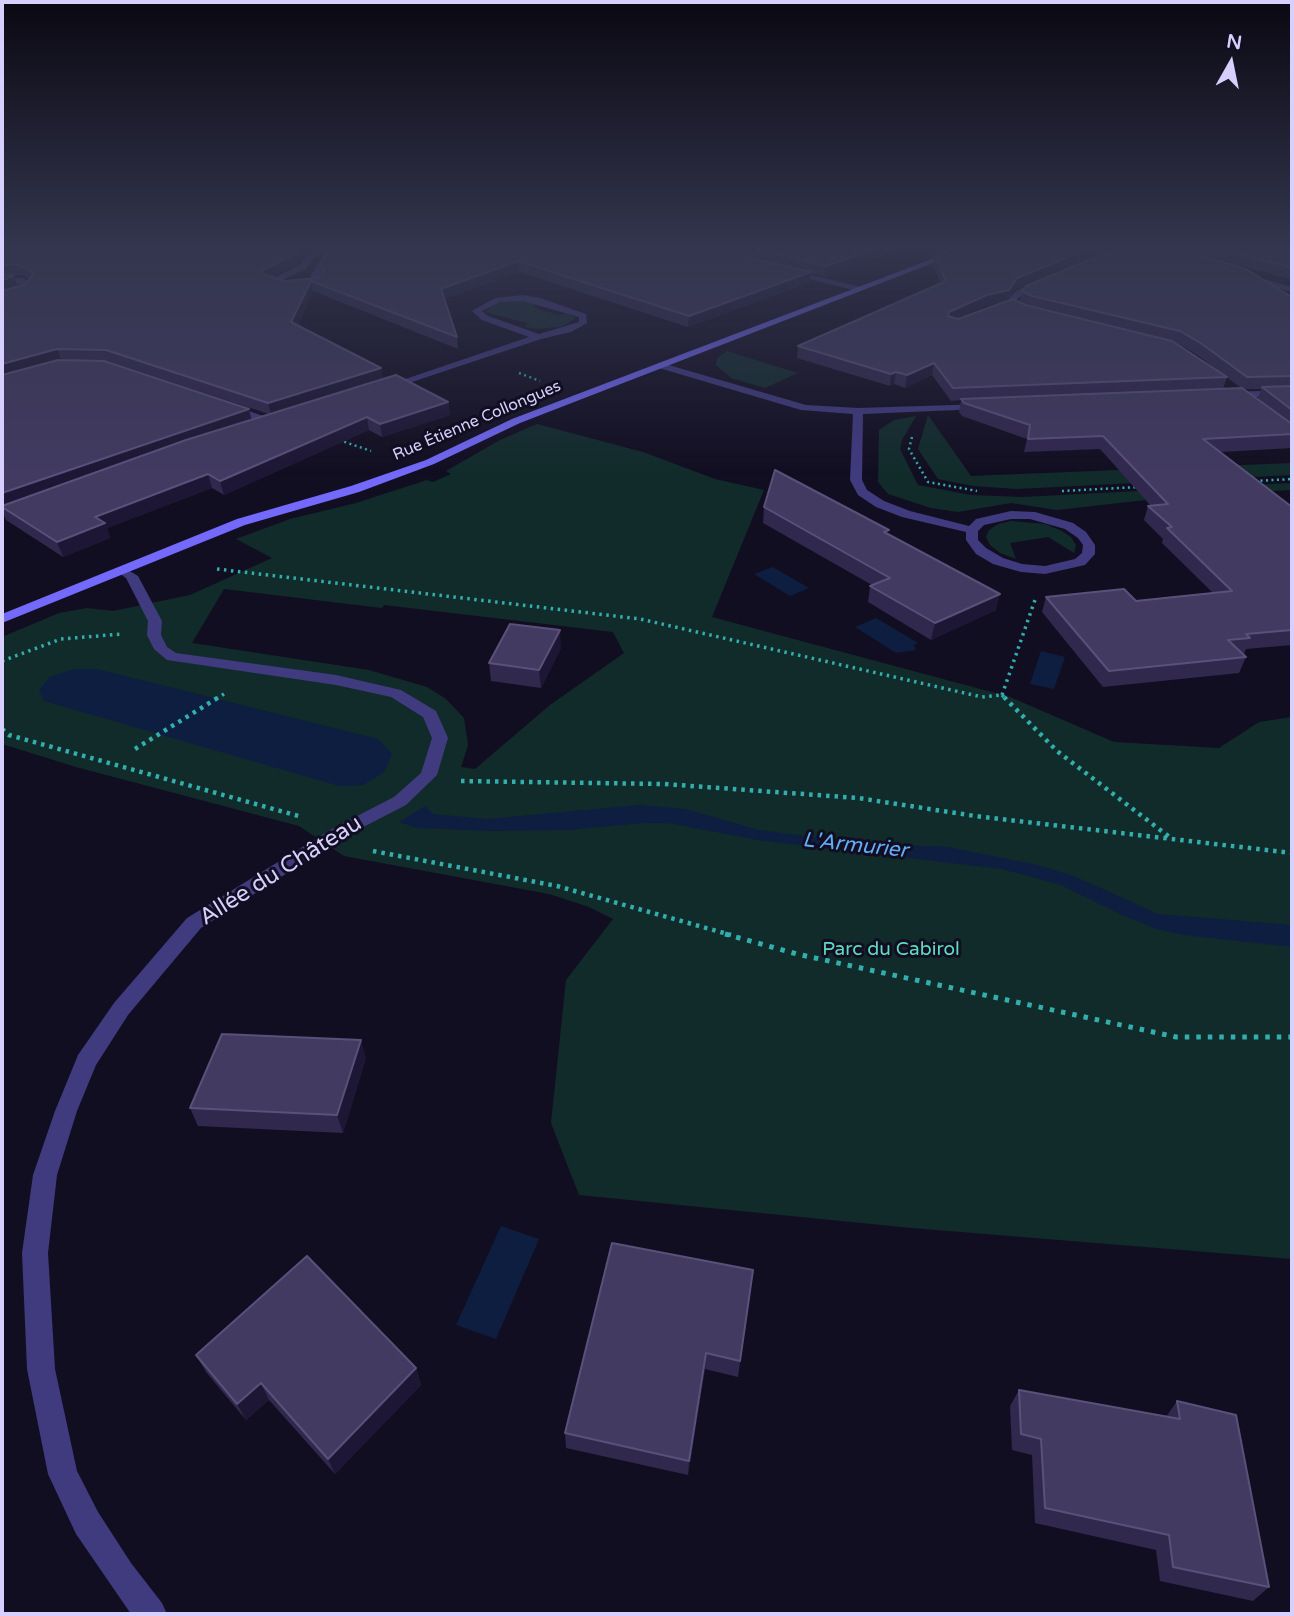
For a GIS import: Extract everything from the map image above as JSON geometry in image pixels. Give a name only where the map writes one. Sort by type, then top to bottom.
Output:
[{"type":"main road","name":"Rue Étienne Collongues","points":[[4,615],[251,519],[355,489],[409,470],[497,430],[768,324]]},
{"type":"street","points":[[503,324],[538,337]]},
{"type":"street","points":[[374,391],[581,324]]},
{"type":"street","points":[[662,366],[794,406],[858,411],[994,405]]},
{"type":"street","points":[[1230,388],[1250,403]]},
{"type":"street","points":[[1212,396],[1292,393]]},
{"type":"street","points":[[221,405],[271,422]]},
{"type":"street","points":[[858,411],[856,480],[862,492],[893,509],[972,530]]},
{"type":"street","points":[[247,430],[284,418]]},
{"type":"street","points":[[1011,514],[1052,520],[1082,535],[1089,545],[1088,554],[1080,562],[1045,570],[1021,568],[998,561],[981,551],[972,540],[972,530],[979,522],[1011,514]]},
{"type":"street","points":[[122,571],[131,576],[155,621],[154,635],[161,649],[172,657],[336,680],[396,693],[430,714],[440,738],[429,775]]},
{"type":"street","name":"Allée du Château","points":[[152,1614],[120,1574],[87,1522],[64,1474],[41,1369],[35,1253],[46,1175],[65,1111],[86,1061],[121,1009],[194,923],[336,834],[400,801],[429,775]]},
{"type":"path","points":[[475,358],[582,396]]},
{"type":"path","points":[[939,407],[922,416],[910,440],[909,449],[928,482],[984,491]]},
{"type":"path","points":[[334,438],[370,451]]},
{"type":"path","points":[[1251,481],[1292,479]]},
{"type":"path","points":[[1061,491],[1142,487]]},
{"type":"path","points":[[217,569],[640,618],[982,697],[1002,695]]},
{"type":"path","points":[[1002,695],[1045,570]]},
{"type":"path","points":[[2,661],[61,639],[106,634],[154,635]]},
{"type":"path","points":[[135,748],[230,690]]},
{"type":"path","points":[[1002,695],[1057,751],[1173,839]]},
{"type":"path","points":[[2,729],[9,735],[295,813],[374,851],[556,886],[797,954],[1176,1037],[1292,1037]]},
{"type":"path","points":[[429,775],[470,783],[664,784],[858,798],[975,816],[1292,853]]},
{"type":"green space","points":[[526,324],[565,324],[535,329],[525,327]]},
{"type":"green space","points":[[727,351],[798,373],[765,388],[731,378],[716,365],[717,358]]},
{"type":"green space","points":[[928,415],[971,476],[1292,463],[1292,475],[1017,489],[973,486],[938,479],[918,449]]},
{"type":"green space","points":[[916,416],[902,440],[900,449],[918,485],[971,495],[1023,497],[1292,483],[1292,490],[1190,495],[1057,510],[1011,503],[958,512],[931,508],[888,494],[878,482],[879,430],[894,420]]},
{"type":"green space","name":"Parc du Cabirol","points":[[537,424],[643,452],[715,479],[764,490],[712,617],[1010,697],[1114,742],[1219,748],[1259,722],[1292,717],[1292,1259],[912,1228],[579,1195],[551,1123],[566,980],[613,919],[589,907],[549,894],[344,856],[299,826],[76,767],[2,744],[2,637],[59,613],[87,608],[113,611],[190,595],[272,558],[236,539],[290,519],[356,503],[427,480],[433,482],[451,474],[446,471],[500,440]],"holes":[[[224,589],[382,608],[384,605],[613,632],[624,653],[550,705],[475,769],[461,767],[468,745],[464,718],[446,699],[427,687],[369,670],[192,643]]]},
{"type":"green space","points":[[1011,521],[1045,524],[1060,530],[1071,537],[1076,545],[1074,553],[1048,537],[1010,543],[1016,559],[1000,553],[990,545],[986,537],[989,530],[998,524]]},
{"type":"water","points":[[773,567],[809,588],[790,596],[754,574]]},
{"type":"water","points":[[876,618],[918,643],[914,645],[916,650],[896,653],[855,627]]},
{"type":"water","points":[[1041,651],[1065,657],[1054,689],[1030,684]]},
{"type":"water","points":[[74,669],[97,669],[378,739],[392,754],[384,772],[363,785],[339,786],[44,701],[39,690],[50,677]]},
{"type":"water","name":"L'Armurier","points":[[639,805],[686,809],[759,830],[860,843],[948,847],[1038,865],[1076,877],[1158,914],[1292,925],[1292,947],[1184,935],[1157,929],[1061,885],[1002,869],[758,840],[668,823],[569,830],[493,831],[417,828],[399,822],[425,806],[433,814],[487,819]]},
{"type":"water","points":[[501,1226],[539,1239],[496,1339],[456,1325]]},
{"type":"building","points":[[2,324],[296,324],[381,368],[268,403],[106,350],[57,349],[2,364]]},
{"type":"building","points":[[424,324],[453,324],[457,337]]},
{"type":"building","points":[[847,324],[1104,324],[1172,341],[1227,377],[953,388],[934,363],[907,375],[896,372],[891,374],[798,346]]},
{"type":"building","points":[[1152,324],[1292,324],[1292,376],[1247,377],[1180,331]]},
{"type":"building","points":[[58,360],[104,361],[249,409],[2,493],[2,375]]},
{"type":"building","points":[[396,375],[448,402],[380,424],[367,417],[220,481],[208,474],[95,517],[105,523],[57,542],[2,507],[186,440]]},
{"type":"building","points":[[1292,386],[1292,410],[1262,387]]},
{"type":"building","points":[[1242,388],[1292,424],[1292,434],[1203,439],[1292,507],[1292,630],[1246,634],[1250,638],[1228,640],[1246,657],[1109,671],[1046,597],[1124,589],[1136,601],[1232,591],[1167,528],[1172,527],[1148,506],[1168,504],[1103,436],[1028,439],[1030,425],[964,403],[961,399]]},
{"type":"building","points":[[775,470],[889,530],[884,532],[1000,594],[935,623],[870,586],[890,578],[764,507]]},
{"type":"building","points":[[510,624],[560,630],[539,670],[489,663]]},
{"type":"building","points":[[222,1034],[361,1040],[337,1115],[190,1108]]},
{"type":"building","points":[[612,1243],[753,1270],[740,1361],[706,1353],[689,1461],[565,1433]]},
{"type":"building","points":[[307,1256],[416,1368],[328,1459],[261,1383],[237,1404],[196,1355]]},
{"type":"building","points":[[1019,1390],[1180,1419],[1177,1401],[1236,1415],[1269,1587],[1173,1567],[1169,1535],[1045,1508],[1041,1439],[1021,1434]]}]
